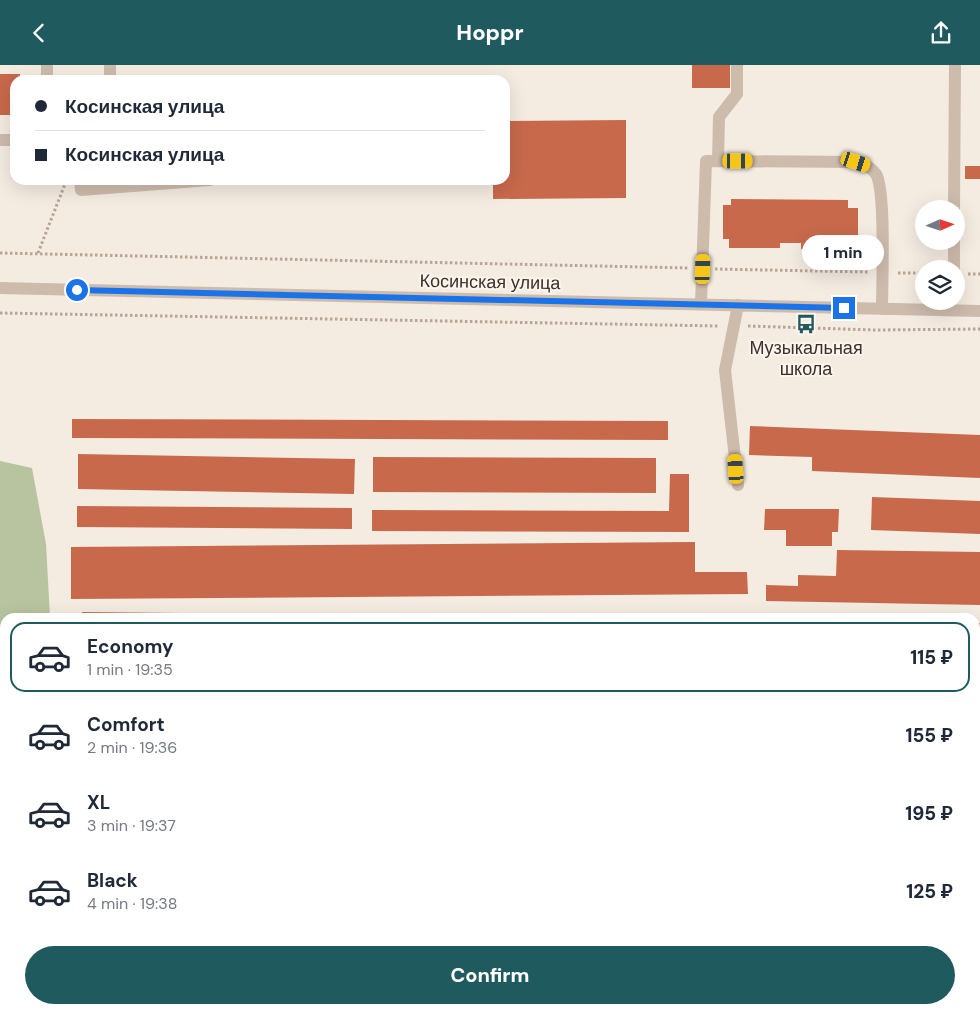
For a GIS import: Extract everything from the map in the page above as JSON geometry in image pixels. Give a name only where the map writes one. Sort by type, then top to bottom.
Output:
[{"type":"street","points":[[718,161],[720,117],[737,94],[737,65]]},
{"type":"street","points":[[954,200],[955,65]]},
{"type":"street","points":[[701,304],[706,161],[856,162],[869,166],[877,175],[882,195],[882,309]]},
{"type":"street","points":[[80,185],[80,190],[145,185]]},
{"type":"street","name":"Косинская улица","points":[[0,288],[882,309],[915,308]]},
{"type":"street","points":[[738,305],[725,370],[738,485]]},
{"type":"street","name":"Косинская улица","points":[[965,308],[980,311]]},
{"type":"path","points":[[38,253],[64,185]]},
{"type":"path","points":[[0,253],[915,273]]},
{"type":"path","points":[[0,313],[875,330],[980,329]]},
{"type":"green space","points":[[0,461],[32,468],[46,544],[50,613],[0,613]]},
{"type":"building","points":[[692,65],[730,65],[730,88],[692,88]]},
{"type":"building","points":[[0,74],[20,74],[10,75],[10,115],[0,115]]},
{"type":"building","points":[[626,120],[626,198],[493,199],[493,185],[510,185],[510,121]]},
{"type":"building","points":[[965,166],[980,166],[980,179],[965,179]]},
{"type":"building","points":[[731,199],[848,200],[848,208],[858,208],[858,244],[849,244],[849,249],[801,249],[801,243],[780,243],[780,248],[729,248],[729,239],[723,239],[723,205],[731,205]]},
{"type":"building","points":[[72,419],[668,421],[668,440],[72,438]]},
{"type":"building","points":[[750,426],[980,435],[980,478],[812,471],[812,457],[749,455]]},
{"type":"building","points":[[78,454],[355,459],[354,494],[78,489]]},
{"type":"building","points":[[373,457],[656,458],[656,493],[373,492]]},
{"type":"building","points":[[670,474],[689,474],[689,532],[372,531],[372,510],[669,511]]},
{"type":"building","points":[[872,497],[980,501],[980,534],[871,530]]},
{"type":"building","points":[[77,506],[352,508],[352,529],[77,527]]},
{"type":"building","points":[[765,509],[839,509],[838,532],[832,532],[832,546],[786,546],[786,530],[764,530]]},
{"type":"building","points":[[695,542],[695,572],[747,572],[748,594],[71,599],[71,547]]},
{"type":"building","points":[[837,550],[980,552],[980,605],[766,601],[766,585],[798,586],[798,575],[836,576]]},
{"type":"building","points":[[82,612],[183,613],[82,613]]},
{"type":"place","name":"Музыкальная школа","points":[[806,324]]},
{"type":"route","points":[[77,290],[844,308]]}]
